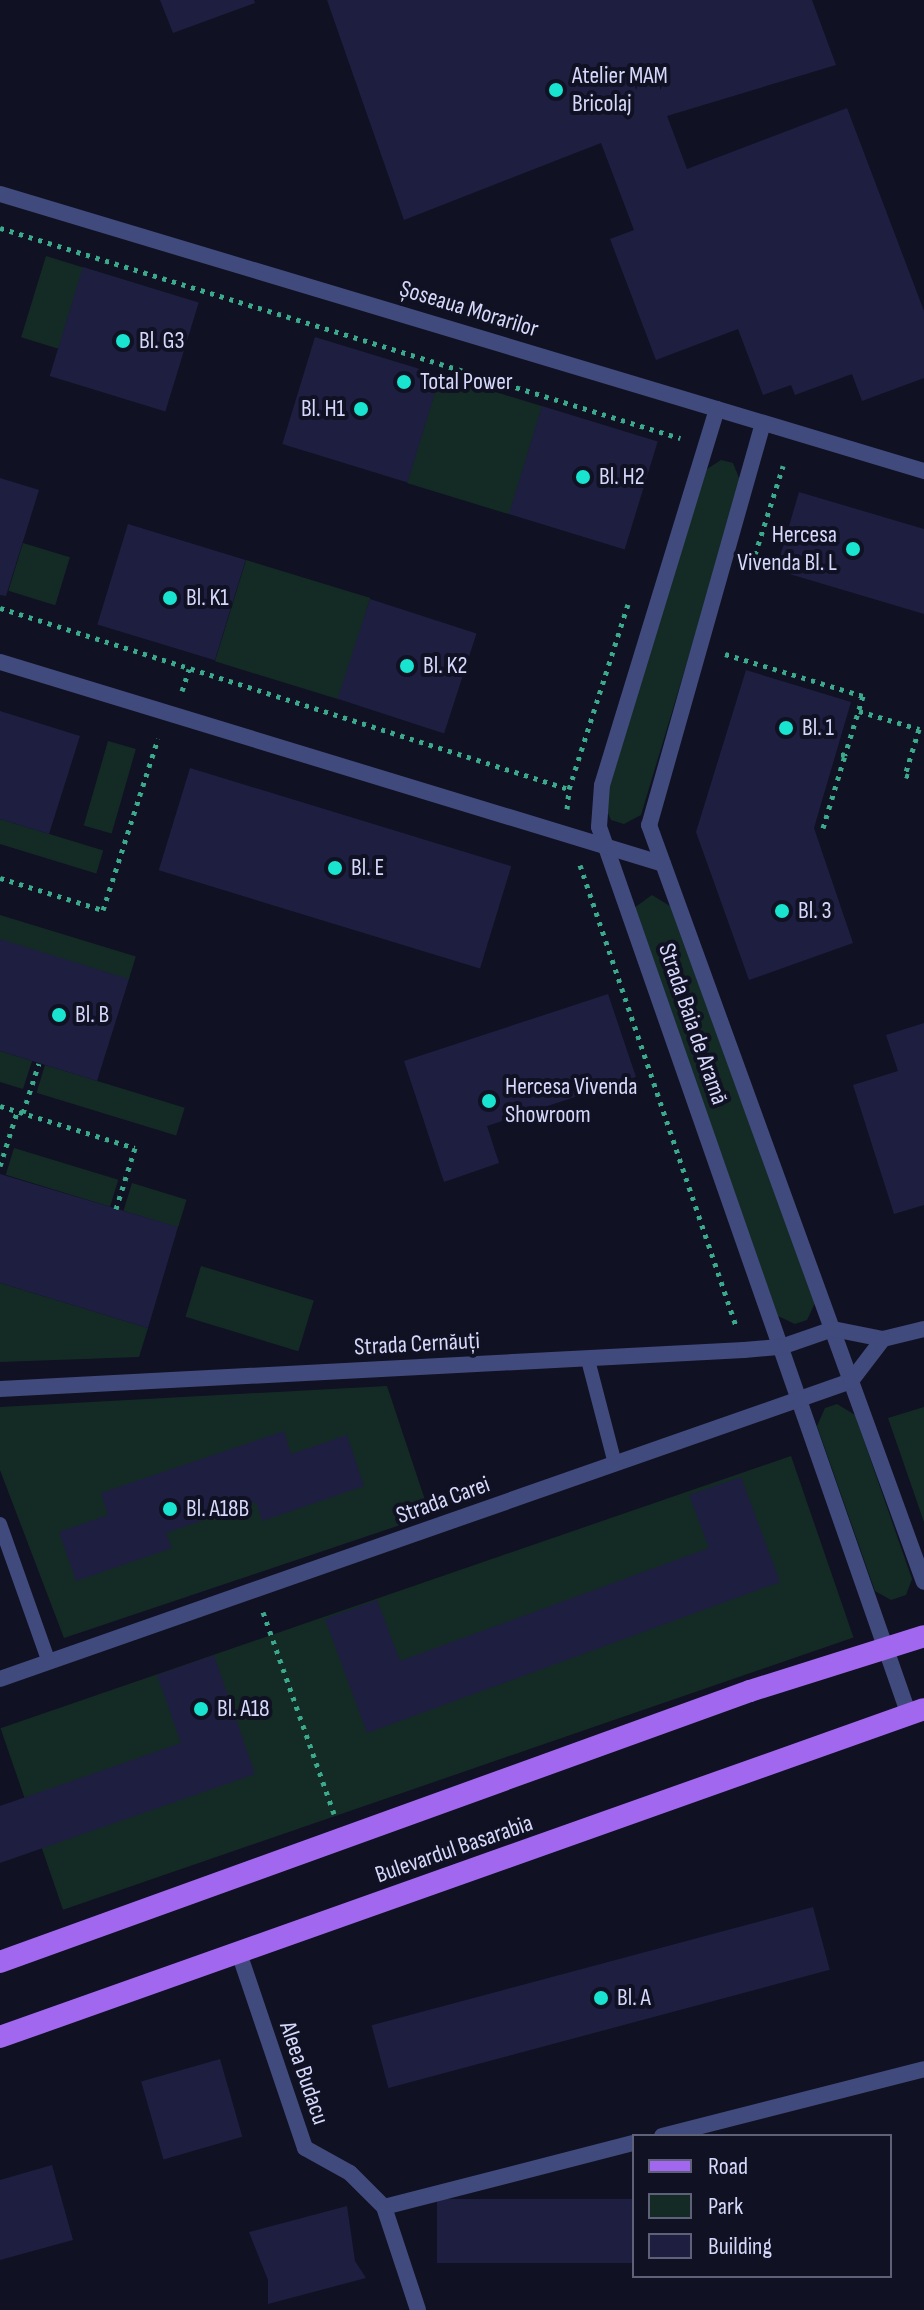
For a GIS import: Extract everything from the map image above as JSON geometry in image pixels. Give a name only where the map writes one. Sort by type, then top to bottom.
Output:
[{"type":"main road","name":"Bulevardul Basarabia","points":[[0,1962],[342,1837],[924,1636]]},
{"type":"main road","name":"Bulevardul Basarabia","points":[[0,2037],[917,1712]]},
{"type":"street","name":"Șoseaua Morarilor","points":[[0,194],[924,471]]},
{"type":"street","name":"Strada Baia de Aramă","points":[[717,409],[602,785],[605,846],[886,1648],[917,1712]]},
{"type":"street","name":"Strada Baia de Aramă","points":[[763,423],[650,809],[663,864],[924,1582]]},
{"type":"street","points":[[0,662],[663,864]]},
{"type":"street","points":[[833,1329],[883,1339],[924,1329]]},
{"type":"street","name":"Strada Cernăuți","points":[[0,1389],[744,1350],[781,1347],[833,1329]]},
{"type":"street","points":[[851,1381],[883,1339]]},
{"type":"street","name":"Strada Carei","points":[[0,1679],[256,1592],[851,1381]]},
{"type":"street","name":"Aleea Budacu","points":[[239,1953],[305,2148],[350,2173],[384,2207],[418,2310]]},
{"type":"street","points":[[670,2134],[924,2069]]},
{"type":"street","points":[[384,2207],[632,2144]]},
{"type":"lane","points":[[588,1360],[615,1464]]},
{"type":"lane","points":[[0,1524],[49,1662]]},
{"type":"path","points":[[0,228],[681,435],[677,450]]},
{"type":"path","points":[[0,608],[569,789],[630,597]]},
{"type":"path","points":[[725,654],[863,696],[823,828]]},
{"type":"path","points":[[859,711],[919,729],[905,775],[913,778]]},
{"type":"path","points":[[0,878],[103,910],[158,739]]},
{"type":"path","points":[[836,753],[845,755]]},
{"type":"path","points":[[570,836],[744,1350]]},
{"type":"path","points":[[0,1166],[39,1063]]},
{"type":"path","points":[[0,1106],[135,1148],[116,1209]]},
{"type":"path","points":[[256,1592],[342,1837]]},
{"type":"green space","points":[[46,256],[83,267],[58,349],[21,337]]},
{"type":"green space","points":[[440,375],[542,406],[509,514],[407,483]]},
{"type":"green space","points":[[721,460],[733,463],[741,483],[641,815],[624,824],[611,820],[604,804],[704,471]]},
{"type":"green space","points":[[23,543],[70,557],[55,605],[8,591]]},
{"type":"green space","points":[[246,560],[370,598],[339,699],[215,661]]},
{"type":"green space","points":[[108,741],[136,749],[112,834],[84,826]]},
{"type":"green space","points":[[0,819],[103,851],[96,874],[0,844]]},
{"type":"green space","points":[[652,895],[670,906],[815,1303],[807,1320],[795,1324],[778,1316],[634,908]]},
{"type":"green space","points":[[0,915],[136,957],[129,979],[0,940]]},
{"type":"green space","points":[[0,1051],[32,1061],[23,1089],[0,1082]]},
{"type":"green space","points":[[45,1065],[185,1108],[176,1135],[37,1093]]},
{"type":"green space","points":[[14,1148],[118,1180],[110,1207],[6,1175]]},
{"type":"green space","points":[[132,1183],[187,1200],[178,1227],[124,1211]]},
{"type":"green space","points":[[201,1266],[314,1300],[298,1351],[186,1317]]},
{"type":"green space","points":[[0,1283],[148,1328],[139,1357],[0,1362]]},
{"type":"green space","points":[[387,1386],[430,1515],[64,1638],[0,1470],[0,1407]]},
{"type":"green space","points":[[837,1404],[855,1415],[912,1579],[906,1595],[891,1600],[875,1591],[817,1426],[825,1408]]},
{"type":"green space","points":[[924,1407],[924,1522],[888,1418]]},
{"type":"green space","points":[[791,1456],[854,1638],[63,1910],[1,1728]]},
{"type":"building","points":[[160,0],[254,0],[255,3],[173,33]]},
{"type":"building","points":[[327,0],[812,0],[836,65],[667,116],[687,169],[847,108],[924,311],[924,378],[862,401],[852,374],[795,395],[791,385],[763,395],[738,329],[656,360],[610,239],[634,230],[601,143],[404,220]]},
{"type":"building","name":"Bl. G3","points":[[83,267],[199,302],[165,411],[50,376]]},
{"type":"building","name":"Bl. H1","points":[[315,337],[440,375],[408,482],[282,444]]},
{"type":"building","name":"Bl. H2","points":[[542,406],[658,441],[625,549],[509,514]]},
{"type":"building","points":[[0,478],[39,490],[6,596],[0,595]]},
{"type":"building","name":"Hercesa Vivenda Bl. L","points":[[799,492],[924,529],[924,614],[776,570]]},
{"type":"building","name":"Bl. K1","points":[[128,524],[246,560],[215,660],[97,624]]},
{"type":"building","name":"Bl. K2","points":[[370,599],[477,634],[444,733],[338,699]]},
{"type":"building","points":[[746,670],[851,702],[814,828],[853,943],[749,980],[696,832]]},
{"type":"building","points":[[0,711],[80,736],[49,834],[0,819]]},
{"type":"building","name":"Bl. E","points":[[190,768],[511,866],[480,969],[159,870]]},
{"type":"building","name":"Bl. B","points":[[0,939],[129,979],[97,1081],[0,1051]]},
{"type":"building","name":"Hercesa Vivenda Showroom","points":[[608,994],[636,1077],[487,1126],[499,1163],[444,1182],[404,1061]]},
{"type":"building","points":[[924,1023],[924,1205],[894,1214],[853,1085],[898,1071],[886,1035]]},
{"type":"building","points":[[0,1174],[178,1227],[148,1328],[0,1283]]},
{"type":"building","name":"Bl. A18B","points":[[284,1431],[291,1454],[347,1435],[364,1486],[262,1521],[256,1502],[166,1533],[172,1548],[76,1581],[59,1532],[108,1515],[101,1493]]},
{"type":"building","points":[[741,1477],[780,1582],[367,1733],[325,1619],[377,1600],[400,1661],[709,1548],[689,1495]]},
{"type":"building","points":[[214,1655],[255,1774],[0,1863],[0,1806],[181,1743],[157,1675]]},
{"type":"building","name":"Bl. A","points":[[813,1907],[830,1970],[388,2088],[372,2025]]},
{"type":"building","points":[[220,2059],[242,2137],[164,2159],[141,2082]]},
{"type":"building","points":[[52,2165],[73,2240],[0,2260],[0,2180]]},
{"type":"building","points":[[437,2199],[632,2199],[632,2263],[437,2263]]},
{"type":"building","points":[[347,2206],[355,2261],[366,2278],[268,2304],[268,2280],[249,2232]]},
{"type":"place","name":"Atelier MAM Bricolaj","points":[[556,90]]},
{"type":"place","name":"Bl. G3","points":[[123,341]]},
{"type":"place","name":"Total Power","points":[[404,382]]},
{"type":"place","name":"Bl. H1","points":[[361,409]]},
{"type":"place","name":"Bl. H2","points":[[583,477]]},
{"type":"place","name":"Hercesa Vivenda Bl. L","points":[[853,549]]},
{"type":"place","name":"Bl. K1","points":[[170,598]]},
{"type":"place","name":"Bl. K2","points":[[407,666]]},
{"type":"place","name":"Bl. 1","points":[[786,728]]},
{"type":"place","name":"Bl. E","points":[[335,868]]},
{"type":"place","name":"Bl. 3","points":[[782,911]]},
{"type":"place","name":"Bl. B","points":[[59,1015]]},
{"type":"place","name":"Hercesa Vivenda Showroom","points":[[489,1101]]},
{"type":"place","name":"Bl. A18B","points":[[170,1509]]},
{"type":"place","name":"Bl. A18","points":[[201,1709]]},
{"type":"place","name":"Bl. A","points":[[601,1998]]}]
